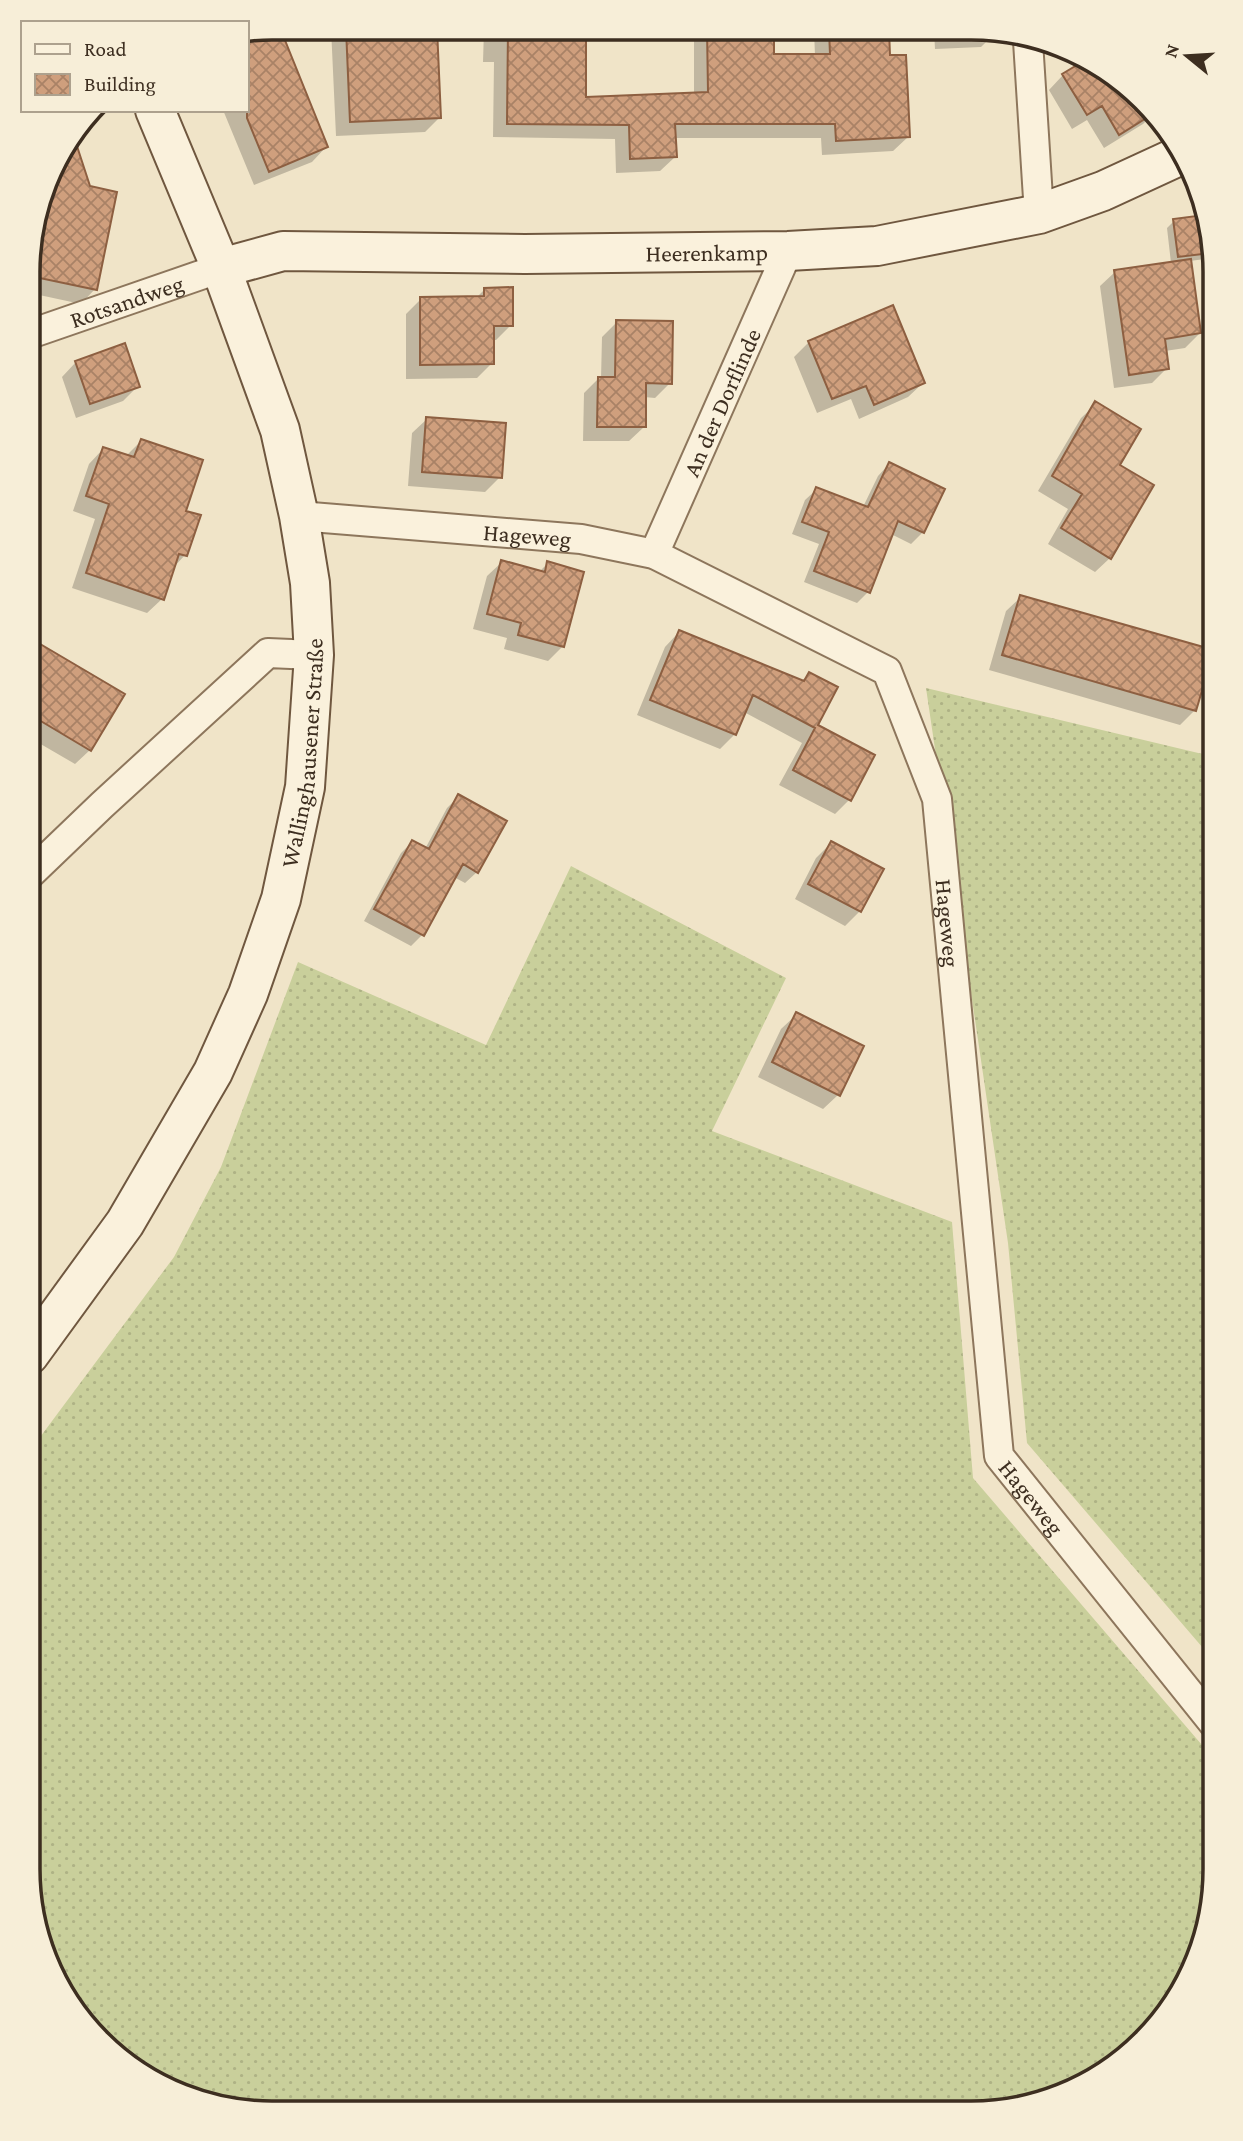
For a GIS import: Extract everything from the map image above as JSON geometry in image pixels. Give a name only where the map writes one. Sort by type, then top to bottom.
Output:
[{"type":"street","points":[[1028,48],[1040,214]]},
{"type":"street","name":"Wallinghausener Straße","points":[[40,1340],[125,1223],[213,1072],[248,994],[281,898],[305,787],[314,654],[310,583],[280,429],[221,268],[156,112]]},
{"type":"street","name":"Heerenkamp","points":[[221,268],[283,251],[525,254],[788,251],[877,246],[1040,214],[1103,191],[1173,159]]},
{"type":"street","name":"An der Dorflinde","points":[[654,554],[788,251]]},
{"type":"street","name":"Rotsandweg","points":[[40,331],[221,268]]},
{"type":"street","name":"Hageweg","points":[[299,516],[581,539],[654,554],[887,671],[937,799],[999,1456],[1202,1709]]},
{"type":"street","points":[[40,865],[268,653],[314,654]]},
{"type":"green space","points":[[926,688],[1203,754],[1202,1647],[1027,1443],[1008,1243]]},
{"type":"green space","points":[[571,866],[786,978],[712,1131],[952,1222],[973,1478],[1202,1745],[1202,1883],[1198,1914],[1190,1943],[1179,1971],[1155,2010],[1135,2033],[1112,2053],[1086,2070],[1030,2093],[970,2101],[242,2099],[213,2093],[156,2070],[108,2033],[88,2010],[71,1984],[58,1957],[45,1914],[40,1868],[40,1437],[174,1257],[221,1167],[298,962],[486,1045]]},
{"type":"building","points":[[285,40],[328,147],[269,172],[247,118],[248,42]]},
{"type":"building","points":[[347,40],[438,40],[441,118],[350,122]]},
{"type":"building","points":[[508,40],[586,40],[586,97],[708,92],[707,40],[774,40],[774,54],[830,54],[829,40],[889,40],[890,55],[906,55],[910,137],[836,141],[835,124],[675,124],[677,157],[630,159],[629,125],[507,124]]},
{"type":"building","points":[[1075,66],[1086,71],[1112,88],[1145,119],[1119,135],[1102,106],[1087,115],[1062,74]]},
{"type":"building","points":[[77,147],[90,186],[117,192],[97,290],[40,278],[42,242],[48,213],[58,184]]},
{"type":"building","points":[[1196,216],[1202,254],[1178,257],[1173,219]]},
{"type":"building","points":[[1191,259],[1201,333],[1165,339],[1169,369],[1129,375],[1114,270]]},
{"type":"building","points":[[513,287],[513,326],[494,326],[494,364],[420,365],[420,297],[484,296],[484,288]]},
{"type":"building","points":[[893,305],[925,383],[874,405],[866,386],[832,399],[808,341]]},
{"type":"building","points":[[616,320],[673,321],[672,384],[646,383],[646,427],[597,427],[598,377],[615,377]]},
{"type":"building","points":[[125,343],[140,387],[90,404],[75,361]]},
{"type":"building","points":[[1095,401],[1141,429],[1120,465],[1154,485],[1111,559],[1061,528],[1082,494],[1052,476]]},
{"type":"building","points":[[426,417],[506,423],[502,478],[422,472]]},
{"type":"building","points":[[141,439],[203,460],[186,511],[201,515],[187,556],[179,554],[164,600],[86,573],[109,504],[86,496],[103,447],[134,457]]},
{"type":"building","points":[[889,462],[945,489],[924,533],[898,521],[870,593],[814,571],[829,532],[802,522],[816,487],[868,507]]},
{"type":"building","points":[[501,560],[545,572],[547,561],[584,572],[564,647],[518,635],[521,623],[487,614]]},
{"type":"building","points":[[1020,595],[1203,647],[1203,688],[1196,711],[1002,655]]},
{"type":"building","points":[[679,630],[804,681],[809,672],[838,687],[818,725],[875,755],[851,801],[793,770],[815,728],[753,695],[736,735],[650,700]]},
{"type":"building","points":[[40,644],[125,694],[91,751],[40,721]]},
{"type":"building","points":[[458,794],[507,821],[478,873],[463,864],[424,936],[374,909],[412,840],[429,849]]},
{"type":"building","points":[[831,841],[884,869],[861,912],[808,884]]},
{"type":"building","points":[[796,1012],[864,1046],[840,1096],[772,1062]]}]
